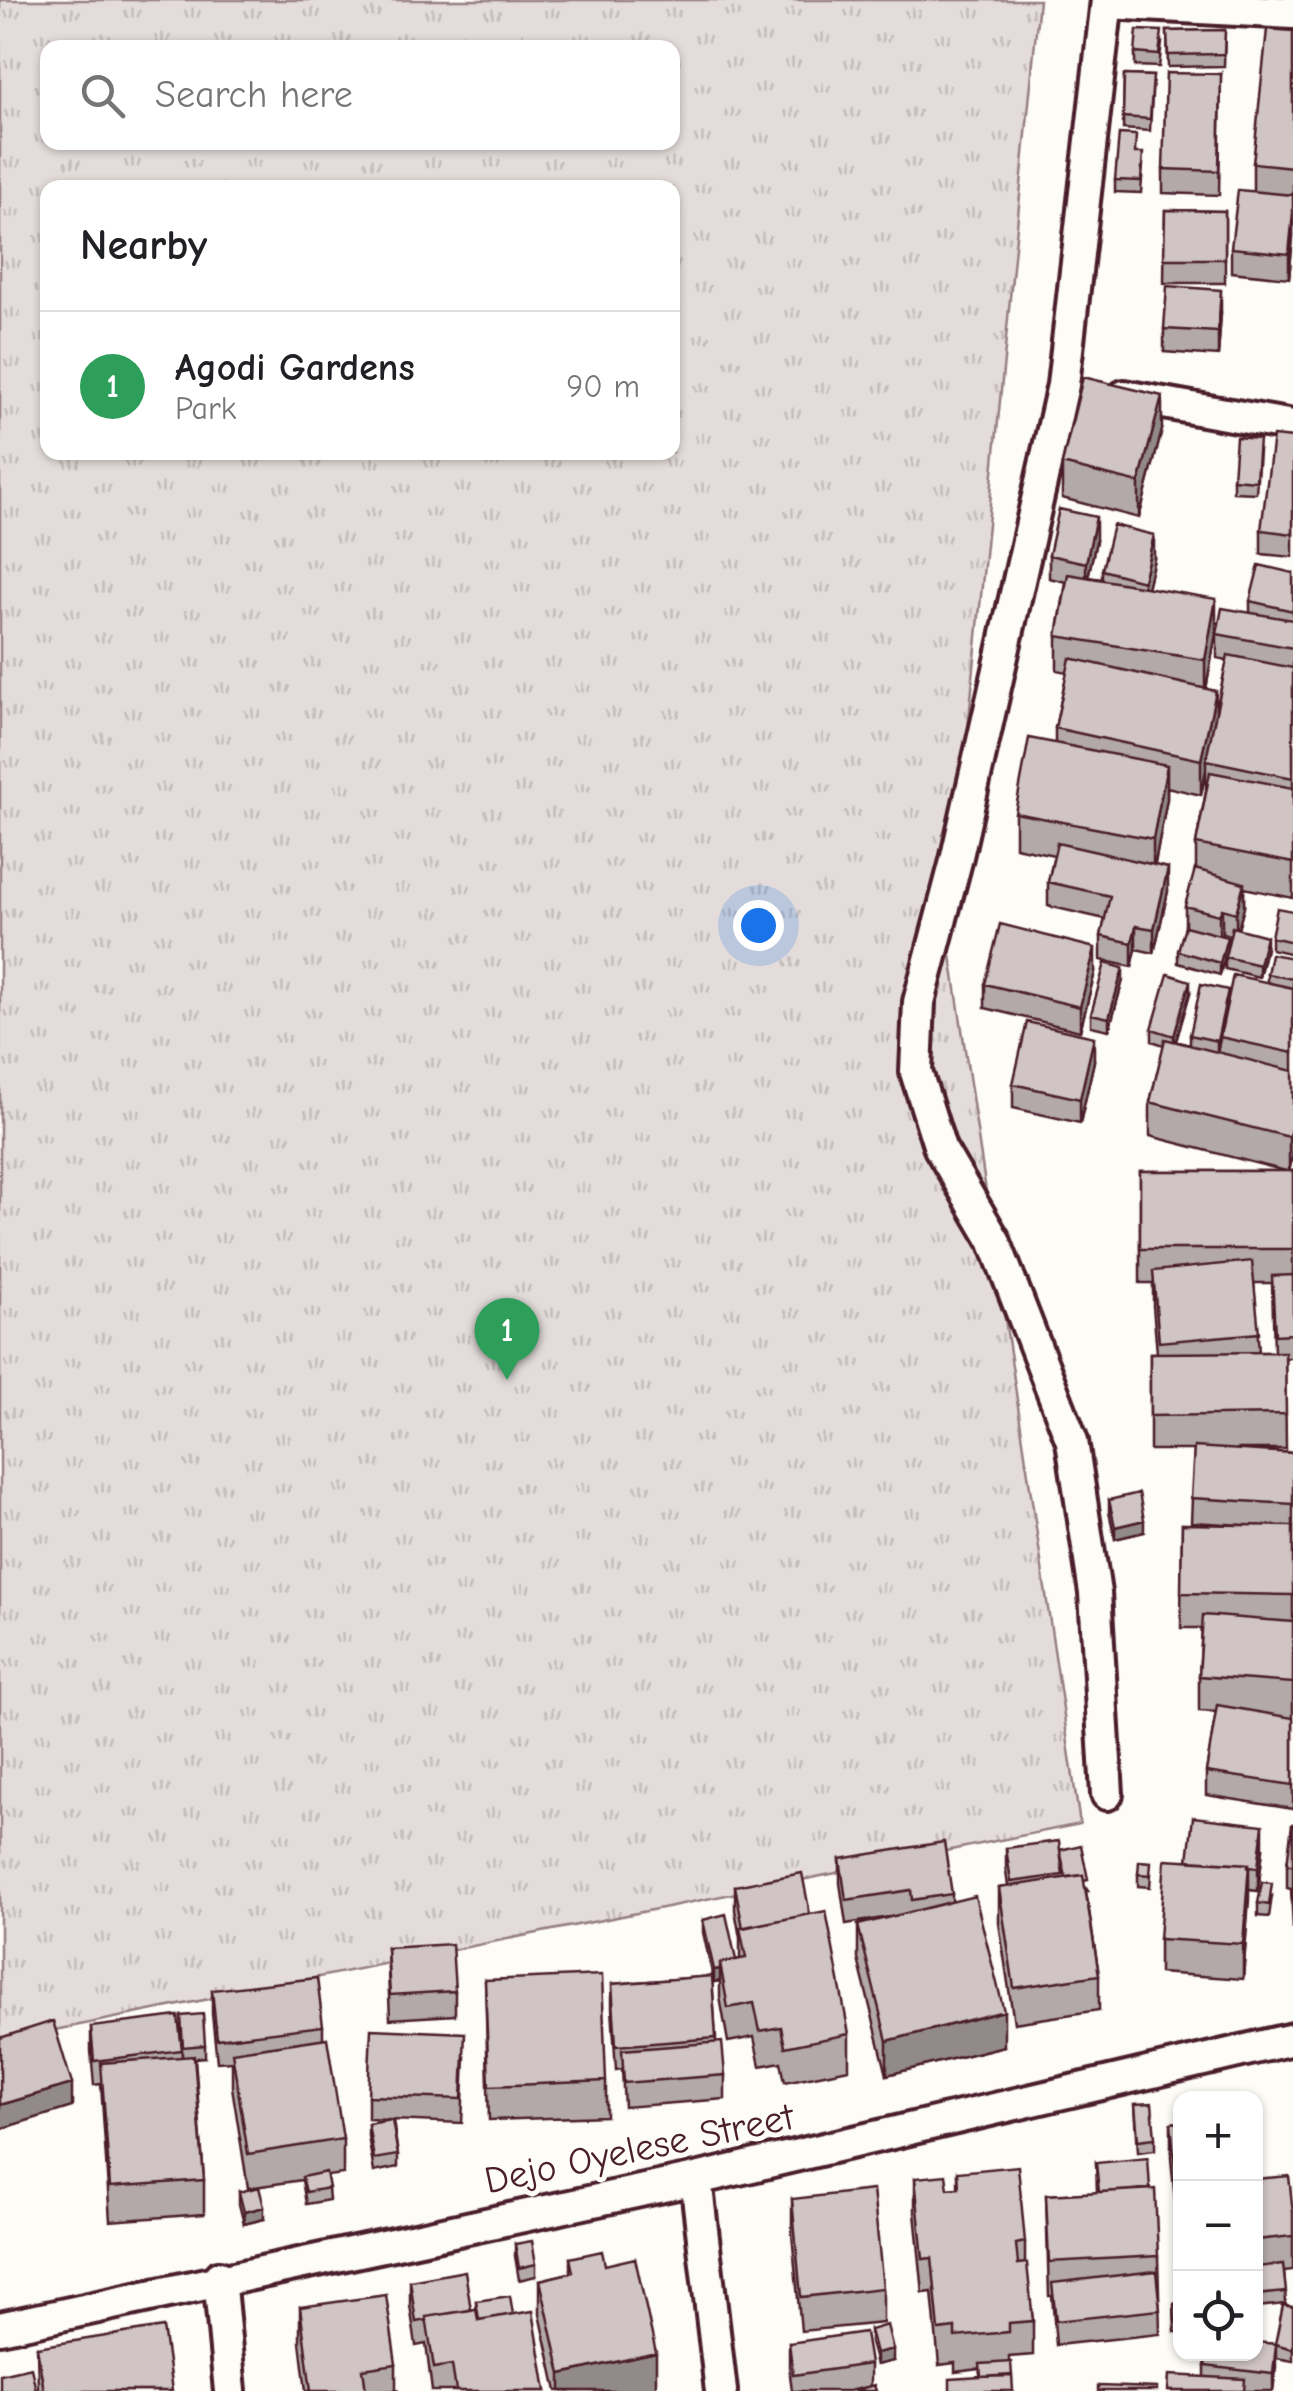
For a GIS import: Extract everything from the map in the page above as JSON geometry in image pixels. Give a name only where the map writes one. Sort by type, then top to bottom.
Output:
[{"type":"street","points":[[1107,1794],[1095,1593],[1072,1442],[994,1240],[940,1148],[916,1072],[919,1002],[956,862],[1063,385],[1107,1],[1293,13]]},
{"type":"street","points":[[1063,385],[1293,426]]},
{"type":"street","name":"Dejo Oyelese Street","points":[[0,2328],[218,2278],[696,2179],[1293,2039]]},
{"type":"street","points":[[696,2179],[720,2391]]},
{"type":"street","points":[[218,2278],[230,2391]]},
{"type":"green space","points":[[0,0],[1039,0],[948,935],[1080,1824],[0,2041]]},
{"type":"building","points":[[1267,29],[1293,31],[1293,167],[1253,163]]},
{"type":"building","points":[[1137,30],[1162,31],[1159,55],[1135,53]]},
{"type":"building","points":[[1225,30],[1224,54],[1168,55],[1167,31]]},
{"type":"building","points":[[1166,73],[1221,74],[1219,171],[1163,169]]},
{"type":"building","points":[[1124,75],[1153,76],[1150,119],[1123,117]]},
{"type":"building","points":[[1119,134],[1136,135],[1135,153],[1143,153],[1141,181],[1115,180]]},
{"type":"building","points":[[1238,190],[1293,195],[1289,254],[1231,248]]},
{"type":"building","points":[[1165,210],[1225,211],[1225,259],[1164,259]]},
{"type":"building","points":[[1167,286],[1221,290],[1218,332],[1164,329]]},
{"type":"building","points":[[1083,377],[1162,396],[1139,483],[1062,464]]},
{"type":"building","points":[[1273,436],[1293,438],[1293,534],[1261,530]]},
{"type":"building","points":[[1236,437],[1259,439],[1256,481],[1233,479]]},
{"type":"building","points":[[1059,509],[1096,517],[1086,563],[1049,555]]},
{"type":"building","points":[[1113,525],[1154,535],[1143,581],[1102,570]]},
{"type":"building","points":[[1259,565],[1293,573],[1293,611],[1250,601]]},
{"type":"building","points":[[1068,574],[1216,599],[1205,660],[1057,636]]},
{"type":"building","points":[[1222,608],[1293,620],[1293,648],[1217,634]]},
{"type":"building","points":[[1228,655],[1293,668],[1293,778],[1206,760]]},
{"type":"building","points":[[1070,658],[1216,691],[1201,760],[1055,728]]},
{"type":"building","points":[[1029,738],[1167,765],[1153,839],[1015,813]]},
{"type":"building","points":[[1210,772],[1293,788],[1293,863],[1196,844]]},
{"type":"building","points":[[1057,843],[1168,868],[1154,929],[1136,926],[1132,943],[1101,936],[1110,896],[1048,882]]},
{"type":"building","points":[[1195,869],[1244,883],[1236,913],[1222,909],[1219,915],[1185,906]]},
{"type":"building","points":[[1277,908],[1293,911],[1293,942],[1271,937]]},
{"type":"building","points":[[1000,924],[1095,948],[1080,1007],[985,984]]},
{"type":"building","points":[[1185,926],[1227,937],[1220,963],[1178,951]]},
{"type":"building","points":[[1232,927],[1266,936],[1259,965],[1225,957]]},
{"type":"building","points":[[1271,954],[1293,958],[1293,979],[1267,974]]},
{"type":"building","points":[[1105,963],[1123,968],[1109,1018],[1091,1014]]},
{"type":"building","points":[[1168,974],[1190,981],[1174,1036],[1152,1029]]},
{"type":"building","points":[[1233,975],[1293,988],[1293,1053],[1220,1037]]},
{"type":"building","points":[[1201,984],[1228,990],[1217,1041],[1190,1035]]},
{"type":"building","points":[[1027,1022],[1094,1037],[1080,1099],[1013,1084]]},
{"type":"building","points":[[1165,1039],[1293,1071],[1289,1137],[1150,1102]]},
{"type":"building","points":[[1140,1171],[1293,1171],[1293,1249],[1140,1249]]},
{"type":"building","points":[[1252,1261],[1259,1333],[1159,1342],[1153,1271]]},
{"type":"building","points":[[1293,1275],[1293,1334],[1275,1335],[1272,1276]]},
{"type":"building","points":[[1285,1352],[1286,1414],[1150,1416],[1150,1353]]},
{"type":"building","points":[[1194,1447],[1293,1453],[1293,1504],[1191,1498]]},
{"type":"building","points":[[1139,1493],[1144,1520],[1115,1527],[1109,1500]]},
{"type":"building","points":[[1182,1524],[1293,1526],[1293,1595],[1181,1593]]},
{"type":"building","points":[[1203,1615],[1293,1622],[1293,1683],[1199,1676]]},
{"type":"building","points":[[1217,1705],[1293,1718],[1293,1785],[1206,1772]]},
{"type":"building","points":[[1193,1817],[1263,1825],[1258,1868],[1188,1860]]},
{"type":"building","points":[[1292,1824],[1293,1865],[1287,1865]]},
{"type":"building","points":[[1059,1841],[1063,1875],[1011,1882],[1006,1848]]},
{"type":"building","points":[[944,1842],[952,1894],[912,1900],[911,1890],[846,1900],[840,1859]]},
{"type":"building","points":[[1081,1845],[1088,1879],[1084,1880],[1083,1875],[1066,1877],[1060,1850]]},
{"type":"building","points":[[1165,1859],[1249,1864],[1243,1944],[1159,1939]]},
{"type":"building","points":[[1139,1861],[1151,1862],[1150,1875],[1138,1874]]},
{"type":"building","points":[[802,1873],[810,1914],[743,1928],[735,1886]]},
{"type":"building","points":[[1083,1875],[1099,1975],[1014,1988],[999,1888]]},
{"type":"building","points":[[1262,1882],[1272,1883],[1269,1905],[1258,1903]]},
{"type":"building","points":[[975,1896],[1004,2011],[887,2041],[858,1925]]},
{"type":"building","points":[[826,1911],[849,2034],[785,2047],[781,2027],[760,2031],[754,2003],[728,2008],[720,1963],[746,1958],[740,1928]]},
{"type":"building","points":[[726,1914],[736,1960],[720,1963],[720,1969],[714,1970],[703,1920]]},
{"type":"building","points":[[452,1944],[455,1991],[390,1995],[387,1948]]},
{"type":"building","points":[[602,1975],[606,2081],[489,2086],[485,1980]]},
{"type":"building","points":[[712,1976],[716,2038],[616,2046],[612,1984]]},
{"type":"building","points":[[317,1978],[323,2026],[217,2039],[212,1990]]},
{"type":"building","points":[[203,2014],[205,2045],[183,2047],[181,2016]]},
{"type":"building","points":[[178,2016],[182,2050],[94,2061],[91,2027]]},
{"type":"building","points":[[53,2021],[72,2084],[0,2105],[0,2038]]},
{"type":"building","points":[[371,2029],[465,2033],[462,2099],[368,2096]]},
{"type":"building","points":[[327,2038],[343,2139],[248,2154],[232,2052]]},
{"type":"building","points":[[722,2042],[725,2075],[624,2083],[622,2050]]},
{"type":"building","points":[[194,2056],[204,2180],[110,2187],[101,2063]]},
{"type":"building","points":[[1152,2103],[1155,2138],[1138,2140],[1135,2104]]},
{"type":"building","points":[[392,2120],[398,2155],[374,2159],[368,2124]]},
{"type":"building","points":[[1148,2158],[1150,2189],[1099,2192],[1096,2163]]},
{"type":"building","points":[[1018,2166],[1025,2242],[1016,2244],[1018,2264],[1027,2263],[1033,2321],[1009,2323],[1009,2332],[955,2337],[955,2328],[939,2330],[932,2258],[923,2259],[915,2178],[946,2175],[948,2189],[959,2188],[958,2172]]},
{"type":"building","points":[[326,2172],[329,2188],[306,2192],[302,2177]]},
{"type":"building","points":[[1289,2176],[1293,2236],[1263,2239],[1263,2178]]},
{"type":"building","points":[[259,2187],[264,2207],[244,2212],[239,2192]]},
{"type":"building","points":[[1155,2189],[1158,2256],[1049,2262],[1046,2195]]},
{"type":"building","points":[[873,2190],[883,2288],[801,2297],[792,2199]]},
{"type":"building","points":[[532,2241],[536,2264],[519,2268],[515,2244]]},
{"type":"building","points":[[602,2251],[605,2265],[635,2258],[656,2353],[561,2374],[540,2280],[573,2272],[570,2258]]},
{"type":"building","points":[[1283,2264],[1286,2292],[1263,2294],[1263,2266]]},
{"type":"building","points":[[465,2271],[471,2310],[416,2322],[410,2281]]},
{"type":"building","points":[[1156,2271],[1160,2310],[1056,2321],[1052,2283]]},
{"type":"building","points":[[386,2295],[396,2364],[363,2369],[366,2391],[311,2391],[300,2307]]},
{"type":"building","points":[[510,2296],[513,2314],[479,2320],[476,2301]]},
{"type":"building","points":[[1283,2305],[1293,2307],[1293,2349],[1275,2344]]},
{"type":"building","points":[[476,2309],[478,2320],[533,2311],[546,2391],[456,2391],[452,2365],[434,2368],[426,2317]]},
{"type":"building","points":[[887,2325],[893,2349],[876,2353],[870,2330]]},
{"type":"building","points":[[163,2327],[172,2391],[44,2391],[37,2347]]},
{"type":"building","points":[[865,2332],[870,2364],[793,2375],[789,2343]]},
{"type":"building","points":[[1263,2343],[1276,2344],[1273,2374],[1205,2366],[1206,2361],[1263,2361]]},
{"type":"building","points":[[1011,2362],[1012,2376],[981,2377],[980,2364]]},
{"type":"building","points":[[31,2367],[36,2391],[0,2391],[0,2374]]},
{"type":"building","points":[[1012,2375],[1013,2391],[950,2391],[950,2379]]},
{"type":"building","points":[[1169,2375],[1245,2379],[1244,2391],[1168,2391]]},
{"type":"building","points":[[874,2385],[876,2391],[853,2391]]},
{"type":"building","points":[[1098,2386],[1157,2388],[1157,2391],[1098,2391]]},
{"type":"place","name":"Agodi Gardens","points":[[507,1380]]}]
